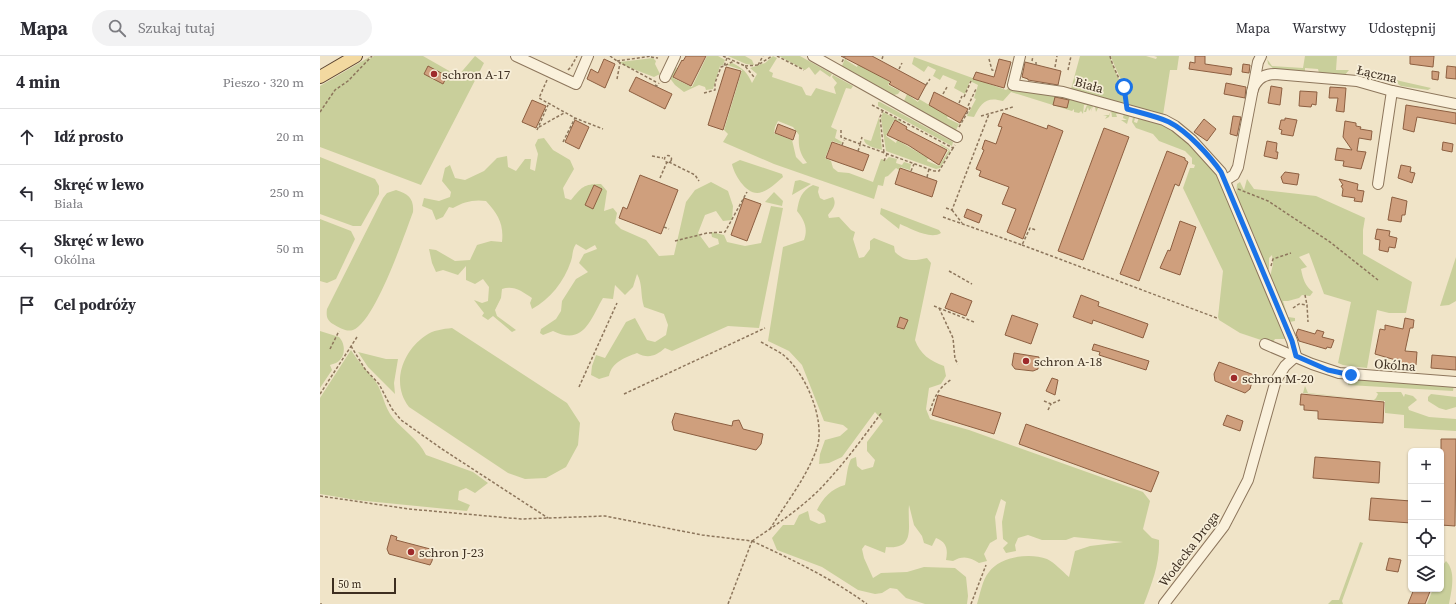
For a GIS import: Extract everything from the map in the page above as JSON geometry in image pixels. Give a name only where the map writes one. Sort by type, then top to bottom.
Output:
[{"type":"main road","points":[[320,78],[356,56]]},
{"type":"street","points":[[516,56],[576,84],[588,56]]},
{"type":"street","points":[[659,78],[675,56]]},
{"type":"street","points":[[813,56],[956,137]]},
{"type":"street","name":"Biała","points":[[1020,56],[1013,85],[1057,91],[1159,118],[1175,126],[1214,162],[1227,183],[1292,341],[1296,356]]},
{"type":"street","points":[[1227,183],[1234,175],[1238,167],[1258,62],[1261,57],[1265,64],[1275,74]]},
{"type":"street","name":"Łączna","points":[[1252,92],[1255,84],[1261,78],[1268,74],[1275,74],[1357,81],[1392,91],[1456,104]]},
{"type":"street","points":[[1378,184],[1392,91]]},
{"type":"street","name":"Okólna","points":[[1265,344],[1312,364],[1339,373],[1456,382]]},
{"type":"street","name":"Wodecka Droga","points":[[1164,604],[1224,526],[1248,480],[1272,389],[1281,371],[1296,356]]},
{"type":"path","points":[[320,112],[335,90],[352,78],[372,56]]},
{"type":"path","points":[[606,56],[610,56],[620,63],[649,76],[659,78],[654,86]]},
{"type":"path","points":[[617,61],[652,56]]},
{"type":"path","points":[[723,56],[745,66],[754,77]]},
{"type":"path","points":[[758,65],[763,56]]},
{"type":"path","points":[[745,66],[758,65],[772,56]]},
{"type":"path","points":[[777,56],[804,70]]},
{"type":"path","points":[[840,66],[845,56]]},
{"type":"path","points":[[1032,61],[1033,56]]},
{"type":"path","points":[[1055,67],[1057,56]]},
{"type":"path","points":[[1068,70],[1071,56]]},
{"type":"path","points":[[1110,56],[1113,67],[1124,87],[1127,109]]},
{"type":"path","points":[[649,57],[658,58]]},
{"type":"path","points":[[724,66],[727,58]]},
{"type":"path","points":[[989,59],[992,70],[996,71]]},
{"type":"path","points":[[715,90],[715,83],[721,67],[734,61]]},
{"type":"path","points":[[617,79],[620,63]]},
{"type":"path","points":[[899,69],[902,63]]},
{"type":"path","points":[[551,72],[539,98],[548,105],[564,113],[603,129]]},
{"type":"path","points":[[649,76],[656,83]]},
{"type":"path","points":[[926,85],[930,79]]},
{"type":"path","points":[[958,103],[971,81]]},
{"type":"path","points":[[943,94],[947,87]]},
{"type":"path","points":[[841,130],[840,137],[844,139],[929,169],[936,171],[940,170],[953,148],[956,137],[970,108],[968,106],[976,89]]},
{"type":"path","points":[[704,93],[715,90],[718,91]]},
{"type":"path","points":[[537,130],[548,105]]},
{"type":"path","points":[[872,105],[953,148]]},
{"type":"path","points":[[981,116],[1013,107]]},
{"type":"path","points":[[883,110],[880,116],[884,153]]},
{"type":"path","points":[[538,127],[564,113]]},
{"type":"path","points":[[952,210],[989,114]]},
{"type":"path","points":[[563,142],[575,118]]},
{"type":"path","points":[[858,151],[862,137]]},
{"type":"path","points":[[842,146],[844,139]]},
{"type":"path","points":[[884,161],[887,154]]},
{"type":"path","points":[[652,156],[664,158],[666,156],[670,156],[671,159],[660,178]]},
{"type":"path","points":[[664,158],[668,162],[695,175],[699,181]]},
{"type":"path","points":[[911,171],[914,163]]},
{"type":"path","points":[[927,177],[929,169]]},
{"type":"path","points":[[1227,183],[1268,201],[1330,242],[1378,280]]},
{"type":"path","points":[[675,241],[707,233],[724,232],[747,192]]},
{"type":"path","points":[[946,208],[952,210],[963,224]]},
{"type":"path","points":[[943,217],[1217,318]]},
{"type":"path","points":[[664,227],[669,229]]},
{"type":"path","points":[[1022,245],[1030,228],[1036,230]]},
{"type":"path","points":[[1266,280],[1273,259],[1291,253]]},
{"type":"path","points":[[949,271],[972,284]]},
{"type":"path","points":[[1305,295],[1308,322]]},
{"type":"path","points":[[579,387],[617,303]]},
{"type":"path","points":[[1293,308],[1299,304],[1307,305]]},
{"type":"path","points":[[934,306],[974,322]]},
{"type":"path","points":[[939,308],[954,338],[954,359],[958,364]]},
{"type":"path","points":[[624,394],[765,328]]},
{"type":"path","points":[[330,349],[339,330]]},
{"type":"path","points":[[320,394],[358,337]]},
{"type":"path","points":[[761,342],[783,355],[797,370],[807,386],[812,399],[818,426],[817,446],[808,469],[770,529]]},
{"type":"path","points":[[352,346],[365,369],[379,384],[392,409],[402,420],[442,449],[549,519]]},
{"type":"path","points":[[930,411],[937,391],[942,385],[952,379]]},
{"type":"path","points":[[1048,410],[1051,404],[1060,400]]},
{"type":"path","points":[[1044,401],[1051,404]]},
{"type":"path","points":[[728,604],[752,542],[789,516],[820,489],[882,412]]},
{"type":"path","points":[[320,496],[444,513],[521,519],[605,516],[702,535],[752,542],[802,563],[844,586],[867,604]]},
{"type":"path","points":[[971,604],[986,565]]},
{"type":"green space","points":[[371,56],[368,60],[374,56],[423,56],[458,76],[475,56],[484,63],[421,185],[320,147],[320,86]]},
{"type":"green space","points":[[707,56],[718,56],[725,60],[723,65],[720,66],[713,89],[706,90],[705,87],[699,85],[684,92],[675,85],[669,77],[674,66],[677,68],[673,78],[692,87]]},
{"type":"green space","points":[[728,56],[745,56],[752,60],[754,65],[746,64]]},
{"type":"green space","points":[[773,56],[777,58],[769,71],[773,73],[772,77],[802,87],[806,95],[811,96],[816,88],[836,94],[834,87],[837,83],[832,77],[833,75],[853,86],[851,89],[846,88],[831,127],[837,130],[835,138],[842,142],[841,144],[832,141],[825,158],[831,161],[833,168],[838,172],[849,173],[873,182],[881,159],[886,160],[889,157],[897,159],[896,163],[902,165],[904,162],[911,164],[910,170],[900,167],[899,170],[896,168],[885,177],[883,186],[878,185],[874,199],[774,164],[723,142],[728,134],[724,130],[742,70],[727,65],[732,63],[742,69],[752,83],[757,74],[750,68],[765,63]],"holes":[[[778,121],[793,127],[799,135],[800,150],[807,163],[803,164],[796,157],[792,140],[774,133]]]},
{"type":"green space","points":[[779,56],[800,56],[832,74],[830,77],[820,70],[815,75],[809,67],[805,70]]},
{"type":"green space","points":[[846,56],[848,56],[846,60],[857,67],[858,64],[890,82],[888,85],[900,91],[898,94],[894,95],[842,66]]},
{"type":"green space","points":[[1080,56],[1110,56],[1124,92],[1126,105],[1071,89]]},
{"type":"green space","points":[[1111,56],[1146,56],[1156,59],[1157,57],[1154,56],[1179,56],[1177,70],[1170,70],[1163,115],[1128,106],[1124,86]]},
{"type":"green space","points":[[1305,56],[1337,56],[1336,70],[1349,70],[1344,76],[1319,73],[1318,69],[1305,68],[1305,72],[1275,70],[1268,64],[1267,59],[1272,66],[1303,68]]},
{"type":"green space","points":[[914,57],[1006,90],[1013,85],[1020,86],[1154,119],[1175,129],[1216,171],[1285,339],[1275,339],[1270,343],[1240,333],[1219,320],[1218,317],[1223,271],[1183,188],[1190,168],[1194,168],[1195,165],[1192,164],[1192,158],[1185,151],[1159,141],[1153,134],[1136,128],[1132,122],[1133,117],[1135,118],[1134,122],[1137,123],[1139,117],[1130,114],[1127,124],[1121,120],[1127,120],[1123,118],[1124,113],[1116,114],[1117,117],[1112,117],[1111,110],[1104,108],[1103,110],[1103,108],[1099,106],[1096,112],[1095,107],[1093,106],[1091,112],[1092,107],[1089,111],[1088,107],[1086,112],[1084,112],[1087,105],[1084,105],[1083,114],[1081,111],[1079,113],[1074,112],[1074,109],[1072,111],[1011,92],[1003,101],[992,99],[982,104],[974,117],[967,116],[976,99],[974,98],[978,85],[970,81],[965,94],[954,88],[957,81],[943,75],[940,80],[933,76],[936,70],[928,66],[924,72],[912,64]]},
{"type":"green space","points":[[653,58],[656,61],[655,64],[660,74],[654,77],[623,65],[620,62]]},
{"type":"green space","points":[[1361,73],[1394,80],[1394,81],[1362,80]]},
{"type":"green space","points":[[1397,80],[1431,88],[1428,90],[1401,86],[1398,84]]},
{"type":"green space","points":[[907,94],[918,102],[919,99],[948,116],[947,118],[959,124],[956,130],[904,101]]},
{"type":"green space","points":[[878,102],[953,142],[952,146],[878,106]]},
{"type":"green space","points":[[1111,110],[1109,117],[1105,119],[1107,116],[1103,115],[1109,115]]},
{"type":"green space","points":[[883,112],[904,123],[894,120],[886,136],[896,143],[897,140],[928,158],[927,161],[939,166],[949,150],[940,145],[941,144],[949,149],[950,151],[940,168],[936,169],[886,151],[881,118]]},
{"type":"green space","points":[[879,117],[882,150],[868,145],[864,139],[871,141]]},
{"type":"green space","points":[[544,138],[553,150],[570,160],[574,169],[563,188],[565,198],[571,200],[583,187],[601,184],[607,191],[604,211],[613,208],[617,213],[615,223],[621,229],[646,240],[659,256],[674,255],[686,202],[695,190],[711,182],[728,191],[733,206],[732,220],[723,221],[716,211],[705,215],[698,233],[709,248],[719,244],[718,239],[712,237],[711,232],[724,235],[727,242],[745,246],[761,243],[771,206],[783,208],[759,328],[728,326],[672,351],[665,348],[652,356],[645,356],[637,353],[619,361],[613,367],[609,376],[599,379],[591,375],[592,366],[596,355],[605,358],[626,322],[635,318],[647,340],[655,342],[666,335],[668,325],[664,314],[644,307],[640,282],[637,274],[633,287],[625,295],[615,285],[613,299],[603,298],[590,322],[579,333],[564,335],[553,331],[543,335],[540,333],[541,329],[556,319],[561,311],[562,301],[576,279],[588,272],[579,263],[584,254],[597,249],[595,245],[586,250],[576,244],[568,269],[560,283],[556,289],[539,305],[532,309],[530,303],[532,298],[528,295],[514,288],[502,289],[501,298],[495,310],[497,316],[516,330],[512,332],[493,316],[488,320],[482,316],[484,313],[474,300],[482,303],[488,301],[489,287],[483,279],[475,284],[466,280],[466,266],[458,275],[443,270],[436,272],[432,263],[429,249],[436,250],[455,261],[470,260],[477,245],[491,241],[502,242],[502,230],[499,220],[494,210],[486,201],[477,200],[461,204],[453,208],[449,207],[443,217],[436,220],[432,210],[422,206],[424,198],[439,201],[450,197],[451,192],[442,181],[445,168],[450,165],[455,178],[465,180],[484,171],[497,158],[507,156],[508,167],[516,171],[525,159],[531,159],[530,169],[535,171],[538,154],[535,145],[538,139]]},
{"type":"green space","points":[[320,157],[375,179],[379,186],[379,194],[361,226],[353,226],[320,214]]},
{"type":"green space","points":[[740,160],[782,174],[783,177],[765,191],[757,193],[752,192],[742,184],[733,169],[732,164]]},
{"type":"green space","points":[[1247,179],[1254,189],[1316,196],[1365,218],[1363,230],[1363,254],[1412,282],[1406,313],[1389,313],[1377,310],[1367,368],[1338,363],[1351,302],[1324,294],[1309,253],[1299,257],[1307,267],[1301,269],[1306,285],[1313,292],[1310,296],[1302,295],[1299,298],[1283,301],[1288,317],[1295,318],[1295,321],[1289,322],[1270,277],[1273,264],[1272,255],[1269,258],[1269,269],[1267,270],[1254,235],[1246,222],[1244,212],[1240,208],[1236,196],[1237,184],[1240,182],[1244,190]]},
{"type":"green space","points":[[800,180],[811,184],[792,195],[795,181]]},
{"type":"green space","points":[[813,185],[819,187],[818,192],[820,198],[824,200],[833,197],[834,204],[833,209],[828,215],[829,218],[839,217],[851,230],[855,232],[853,239],[859,258],[864,257],[870,249],[870,241],[874,238],[894,246],[895,252],[902,258],[918,260],[927,258],[931,263],[915,340],[926,356],[934,362],[944,366],[946,376],[941,384],[929,388],[926,409],[930,419],[969,430],[1143,492],[1150,501],[1143,529],[1152,538],[1159,540],[1157,565],[1153,581],[1144,604],[977,604],[983,583],[989,572],[1007,559],[1032,556],[1047,559],[1069,577],[1075,551],[1090,546],[1123,542],[1074,537],[1066,540],[1042,540],[1028,535],[1018,538],[1015,545],[1016,551],[1006,553],[1003,548],[1008,543],[1003,539],[1002,522],[1006,502],[1001,499],[995,517],[997,539],[990,543],[984,554],[987,561],[979,563],[973,559],[963,557],[953,561],[946,560],[947,550],[945,544],[940,540],[936,538],[932,546],[924,543],[922,536],[914,525],[909,505],[908,535],[902,545],[896,547],[886,547],[885,553],[865,545],[862,549],[864,558],[873,578],[881,573],[907,572],[924,567],[955,568],[966,577],[968,596],[967,604],[925,604],[906,598],[897,589],[890,588],[882,593],[875,594],[858,590],[822,567],[777,550],[772,538],[783,525],[794,525],[799,515],[808,511],[810,520],[819,524],[826,522],[824,515],[817,510],[828,494],[840,486],[845,485],[851,459],[856,457],[857,466],[862,470],[873,467],[875,460],[867,451],[867,442],[883,421],[875,412],[842,457],[829,463],[819,464],[820,454],[825,440],[840,436],[848,429],[843,425],[824,421],[802,365],[789,351],[768,341],[783,247],[804,240],[806,232],[805,225],[797,211],[801,196],[809,187]]},
{"type":"green space","points":[[396,190],[407,195],[413,204],[413,212],[403,239],[388,277],[362,324],[353,330],[343,329],[329,321],[327,309],[383,198],[387,193]]},
{"type":"green space","points":[[774,192],[783,201],[782,206],[765,202]]},
{"type":"green space","points":[[881,208],[939,230],[941,233],[936,235],[926,234],[900,224],[899,229],[880,214]]},
{"type":"green space","points":[[320,219],[351,231],[355,239],[336,279],[327,283],[320,281]]},
{"type":"green space","points":[[1456,257],[1456,301],[1449,305],[1440,306]]},
{"type":"green space","points":[[452,328],[567,403],[580,423],[578,445],[566,467],[546,478],[525,479],[508,473],[409,407],[404,398],[400,379],[405,359],[417,343],[428,334],[442,329]]},
{"type":"green space","points":[[320,331],[339,337],[343,343],[344,351],[342,358],[339,361],[330,365],[332,370],[320,388]]},
{"type":"green space","points":[[351,350],[376,382],[390,414],[423,449],[426,455],[473,472],[488,483],[475,493],[466,488],[459,491],[458,500],[470,505],[467,511],[356,500],[320,494],[320,398]]},
{"type":"green space","points":[[358,352],[386,359],[398,359],[394,383],[395,394],[368,367]]},
{"type":"green space","points":[[1348,378],[1454,385],[1453,391],[1348,385]]},
{"type":"green space","points":[[1305,386],[1308,393],[1365,399],[1303,393]]},
{"type":"green space","points":[[1376,392],[1401,392],[1404,397],[1405,394],[1413,396],[1417,400],[1408,407],[1409,410],[1429,417],[1456,419],[1456,431],[1404,428],[1404,415],[1385,413],[1385,401],[1374,400],[1378,394]]},
{"type":"green space","points":[[1431,394],[1456,397],[1456,407],[1446,410],[1439,408],[1428,401],[1428,397]]},
{"type":"green space","points":[[1360,542],[1363,543],[1342,601],[1343,604],[1328,604],[1332,600],[1339,600]]},
{"type":"green space","points":[[1446,561],[1452,575],[1449,604],[1427,604],[1432,592],[1444,592],[1444,564]]},
{"type":"building","points":[[686,56],[706,56],[691,86],[673,77],[682,60],[683,61]]},
{"type":"building","points":[[841,56],[872,56],[926,85],[918,100],[889,84],[891,82]]},
{"type":"building","points":[[1195,56],[1205,56],[1205,64],[1232,68],[1231,75],[1189,69],[1190,62],[1195,63]]},
{"type":"building","points":[[1410,56],[1434,56],[1433,67],[1410,64]]},
{"type":"building","points":[[604,59],[615,64],[605,88],[587,79],[591,69],[598,73]]},
{"type":"building","points":[[999,59],[1011,62],[1004,88],[973,79],[976,72],[994,77]]},
{"type":"building","points":[[1025,62],[1061,71],[1058,85],[1028,80],[1022,77]]},
{"type":"building","points":[[1243,64],[1250,65],[1249,73],[1242,72]]},
{"type":"building","name":"schron A-17","points":[[428,66],[447,76],[443,84],[424,74]]},
{"type":"building","points":[[1447,66],[1456,67],[1456,79],[1446,78]]},
{"type":"building","points":[[726,67],[741,71],[723,130],[708,125]]},
{"type":"building","points":[[1432,71],[1439,72],[1438,80],[1432,79]]},
{"type":"building","points":[[636,77],[672,94],[665,109],[629,91]]},
{"type":"building","points":[[1226,83],[1246,87],[1245,98],[1224,94]]},
{"type":"building","points":[[1271,86],[1282,88],[1280,105],[1268,103]]},
{"type":"building","points":[[1330,87],[1346,88],[1344,112],[1336,111],[1338,98],[1329,98]]},
{"type":"building","points":[[1300,91],[1317,92],[1316,105],[1312,104],[1311,107],[1299,106]]},
{"type":"building","points":[[934,92],[968,109],[960,123],[929,105]]},
{"type":"building","points":[[1055,97],[1069,100],[1067,108],[1053,105]]},
{"type":"building","points":[[532,100],[546,106],[536,128],[522,122]]},
{"type":"building","points":[[1406,105],[1456,113],[1456,124],[1417,117],[1414,132],[1403,129]]},
{"type":"building","points":[[1003,113],[1047,129],[1048,125],[1063,131],[1023,239],[1007,232],[1016,209],[1002,204],[1009,187],[979,176],[981,171],[976,169],[984,150],[982,149],[985,140],[996,144],[1002,127],[998,126]]},
{"type":"building","points":[[1233,116],[1241,117],[1237,136],[1230,134]]},
{"type":"building","points":[[1285,118],[1297,120],[1293,136],[1281,134],[1282,130],[1279,129],[1281,120],[1285,120]]},
{"type":"building","points":[[1204,119],[1216,129],[1207,141],[1194,132]]},
{"type":"building","points":[[575,120],[589,127],[579,149],[565,142]]},
{"type":"building","points":[[895,120],[907,127],[906,129],[947,150],[939,165],[908,145],[887,135]]},
{"type":"building","points":[[1345,121],[1356,123],[1356,126],[1361,127],[1360,129],[1372,131],[1371,140],[1359,138],[1357,151],[1366,152],[1361,169],[1343,166],[1344,161],[1335,160],[1337,148],[1352,150],[1343,137]]},
{"type":"building","points":[[778,124],[796,131],[793,140],[775,133]]},
{"type":"building","points":[[1104,128],[1129,137],[1083,260],[1058,251]]},
{"type":"building","points":[[1267,141],[1277,143],[1277,159],[1264,156]]},
{"type":"building","points":[[832,142],[869,155],[863,171],[826,158]]},
{"type":"building","points":[[1443,142],[1453,144],[1452,152],[1442,150]]},
{"type":"building","points":[[1167,151],[1185,158],[1188,162],[1179,186],[1175,184],[1139,281],[1120,274]]},
{"type":"building","points":[[1401,165],[1411,167],[1410,172],[1415,173],[1412,183],[1398,178]]},
{"type":"building","points":[[900,168],[937,181],[932,197],[895,184]]},
{"type":"building","points":[[1285,172],[1299,174],[1297,185],[1283,183],[1281,177]]},
{"type":"building","points":[[640,175],[678,190],[661,234],[619,218],[623,207],[627,209]]},
{"type":"building","points":[[1339,179],[1358,184],[1357,190],[1364,191],[1362,202],[1354,201],[1355,198],[1342,196],[1343,189],[1341,186],[1343,185]]},
{"type":"building","points":[[594,185],[602,189],[593,209],[585,205]]},
{"type":"building","points":[[1392,197],[1407,201],[1405,215],[1402,215],[1401,222],[1388,220]]},
{"type":"building","points":[[744,198],[761,204],[747,241],[731,235]]},
{"type":"building","points":[[967,209],[982,215],[979,223],[964,217]]},
{"type":"building","points":[[1180,221],[1196,227],[1180,275],[1160,268],[1168,250],[1170,251]]},
{"type":"building","points":[[1377,229],[1390,231],[1389,236],[1397,238],[1395,248],[1389,247],[1388,252],[1379,250],[1380,240],[1375,239]]},
{"type":"building","points":[[951,293],[972,301],[966,316],[945,308]]},
{"type":"building","points":[[1081,295],[1099,302],[1098,306],[1148,324],[1143,338],[1093,320],[1092,324],[1073,317]]},
{"type":"building","points":[[1012,315],[1038,324],[1031,344],[1005,335]]},
{"type":"building","points":[[900,317],[908,320],[904,329],[897,327]]},
{"type":"building","points":[[1405,318],[1414,320],[1413,328],[1410,328],[1405,351],[1417,352],[1416,365],[1398,364],[1399,361],[1375,354],[1380,329],[1385,330],[1385,325],[1403,329]]},
{"type":"building","points":[[1298,329],[1315,334],[1317,330],[1324,332],[1322,337],[1334,340],[1331,348],[1327,347],[1326,349],[1299,341],[1296,334]]},
{"type":"building","points":[[1094,344],[1149,361],[1146,370],[1099,355],[1100,352],[1092,350]]},
{"type":"building","name":"schron A-18","points":[[1014,353],[1039,357],[1038,369],[1033,371],[1015,369],[1012,365]]},
{"type":"building","points":[[1432,355],[1456,357],[1456,370],[1431,368]]},
{"type":"building","name":"schron M-20","points":[[1219,362],[1254,375],[1250,389],[1245,393],[1215,381],[1214,374]]},
{"type":"building","points":[[1052,378],[1058,380],[1055,395],[1046,391]]},
{"type":"building","points":[[1301,394],[1384,402],[1383,423],[1318,419],[1318,411],[1304,410],[1304,405],[1300,405]]},
{"type":"building","points":[[938,395],[1001,413],[994,434],[932,415]]},
{"type":"building","points":[[675,413],[732,426],[733,421],[739,420],[743,429],[763,434],[761,444],[756,450],[674,430],[672,422]]},
{"type":"building","points":[[1227,415],[1243,421],[1240,431],[1223,425]]},
{"type":"building","points":[[1026,424],[1159,472],[1151,492],[1019,444]]},
{"type":"building","points":[[1441,439],[1456,439],[1455,526],[1444,525],[1444,448],[1441,448]]},
{"type":"building","points":[[1315,457],[1380,462],[1379,483],[1313,478]]},
{"type":"building","points":[[1371,498],[1408,501],[1408,523],[1369,520]]},
{"type":"building","name":"schron J-23","points":[[391,535],[397,537],[396,540],[434,550],[430,565],[389,554],[387,549]]},
{"type":"building","points":[[1389,558],[1401,560],[1398,572],[1386,570]]},
{"type":"building","points":[[1413,592],[1430,592],[1425,604],[1408,604]]},
{"type":"place","name":"schron A-17","points":[[434,74]]},
{"type":"place","name":"schron A-18","points":[[1026,361]]},
{"type":"place","name":"schron M-20","points":[[1234,378]]},
{"type":"place","name":"schron J-23","points":[[411,552]]},
{"type":"route","points":[[1124,87],[1127,109],[1171,123],[1192,140],[1214,162],[1221,172],[1226,180],[1292,341],[1296,356],[1328,370],[1351,375]]}]
